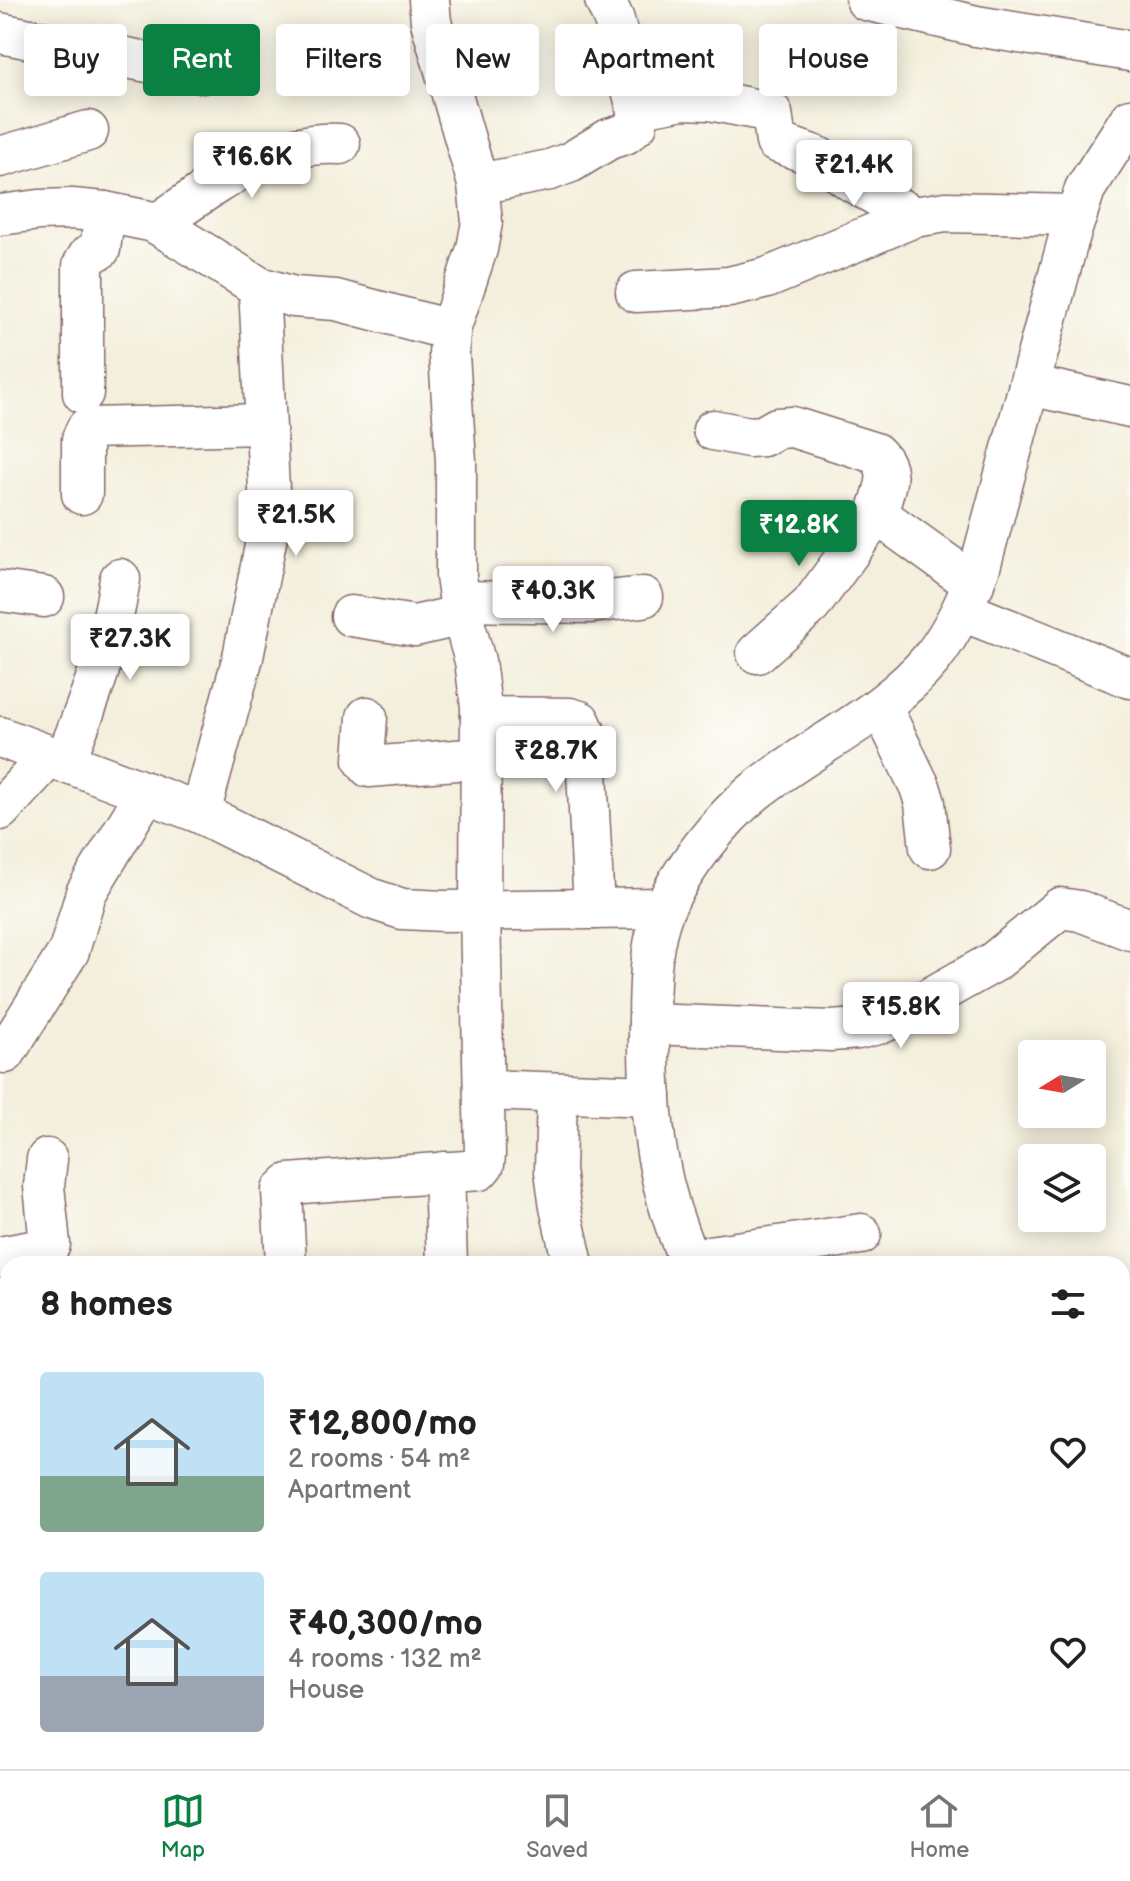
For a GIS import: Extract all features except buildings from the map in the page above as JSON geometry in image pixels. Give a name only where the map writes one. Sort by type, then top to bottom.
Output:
[{"type":"street","points":[[285,1256],[281,1203],[282,1191],[289,1184],[479,1170],[484,1164],[481,717],[475,661],[456,577],[456,461],[449,355],[450,330],[477,249],[482,222],[478,184],[431,22],[429,0]]},
{"type":"street","points":[[478,184],[550,170],[632,130],[637,124],[636,108],[614,20],[605,0]]},
{"type":"street","points":[[866,0],[976,26],[1130,51]]},
{"type":"street","points":[[0,33],[143,61]]},
{"type":"street","points":[[636,108],[683,99],[709,100],[772,113],[776,142],[818,157],[853,182],[914,217]]},
{"type":"street","points":[[687,1256],[671,1219],[655,1157],[649,1024],[650,971],[664,908],[722,822],[754,792],[881,706],[932,658],[968,597],[1085,189],[1130,119]]},
{"type":"street","points":[[0,157],[88,131]]},
{"type":"street","points":[[157,224],[243,167],[276,152],[315,143],[340,144]]},
{"type":"street","points":[[0,215],[39,210],[105,212],[157,224],[259,287],[294,297],[336,300],[450,330]]},
{"type":"street","points":[[83,393],[83,265],[89,255],[100,249],[105,212]]},
{"type":"street","points":[[636,292],[729,287],[767,278],[914,217],[946,212],[1077,215]]},
{"type":"street","points":[[200,813],[243,657],[268,531],[269,489],[259,287]]},
{"type":"street","points":[[1029,385],[1130,407]]},
{"type":"street","points":[[82,494],[82,439],[87,428],[265,424]]},
{"type":"street","points":[[713,430],[749,437],[763,436],[777,428],[792,427],[875,453],[884,461],[887,470],[877,514],[811,605],[757,653]]},
{"type":"street","points":[[877,514],[968,597],[1130,678]]},
{"type":"street","points":[[0,810],[57,760],[93,693],[113,628],[120,579]]},
{"type":"street","points":[[0,591],[44,597]]},
{"type":"street","points":[[351,616],[415,626],[461,608],[590,603],[643,597]]},
{"type":"street","points":[[881,706],[920,787],[930,848]]},
{"type":"street","points":[[367,717],[364,760],[369,767],[481,758]]},
{"type":"street","points":[[481,717],[570,718],[580,721],[585,732],[594,909]]},
{"type":"street","points":[[0,737],[200,813],[372,899],[402,909],[664,908]]},
{"type":"street","points":[[5,1053],[69,951],[86,893],[146,793]]},
{"type":"street","points":[[649,1024],[831,1031],[858,1029],[882,1023],[994,962],[1060,908],[1080,911],[1130,930]]},
{"type":"street","points":[[484,1090],[651,1096]]},
{"type":"street","points":[[557,1093],[555,1171],[571,1256]]},
{"type":"street","points":[[5,1256],[43,1249],[50,1244],[44,1186],[47,1159]]},
{"type":"street","points":[[444,1172],[447,1256]]},
{"type":"street","points":[[727,1256],[861,1234]]}]
